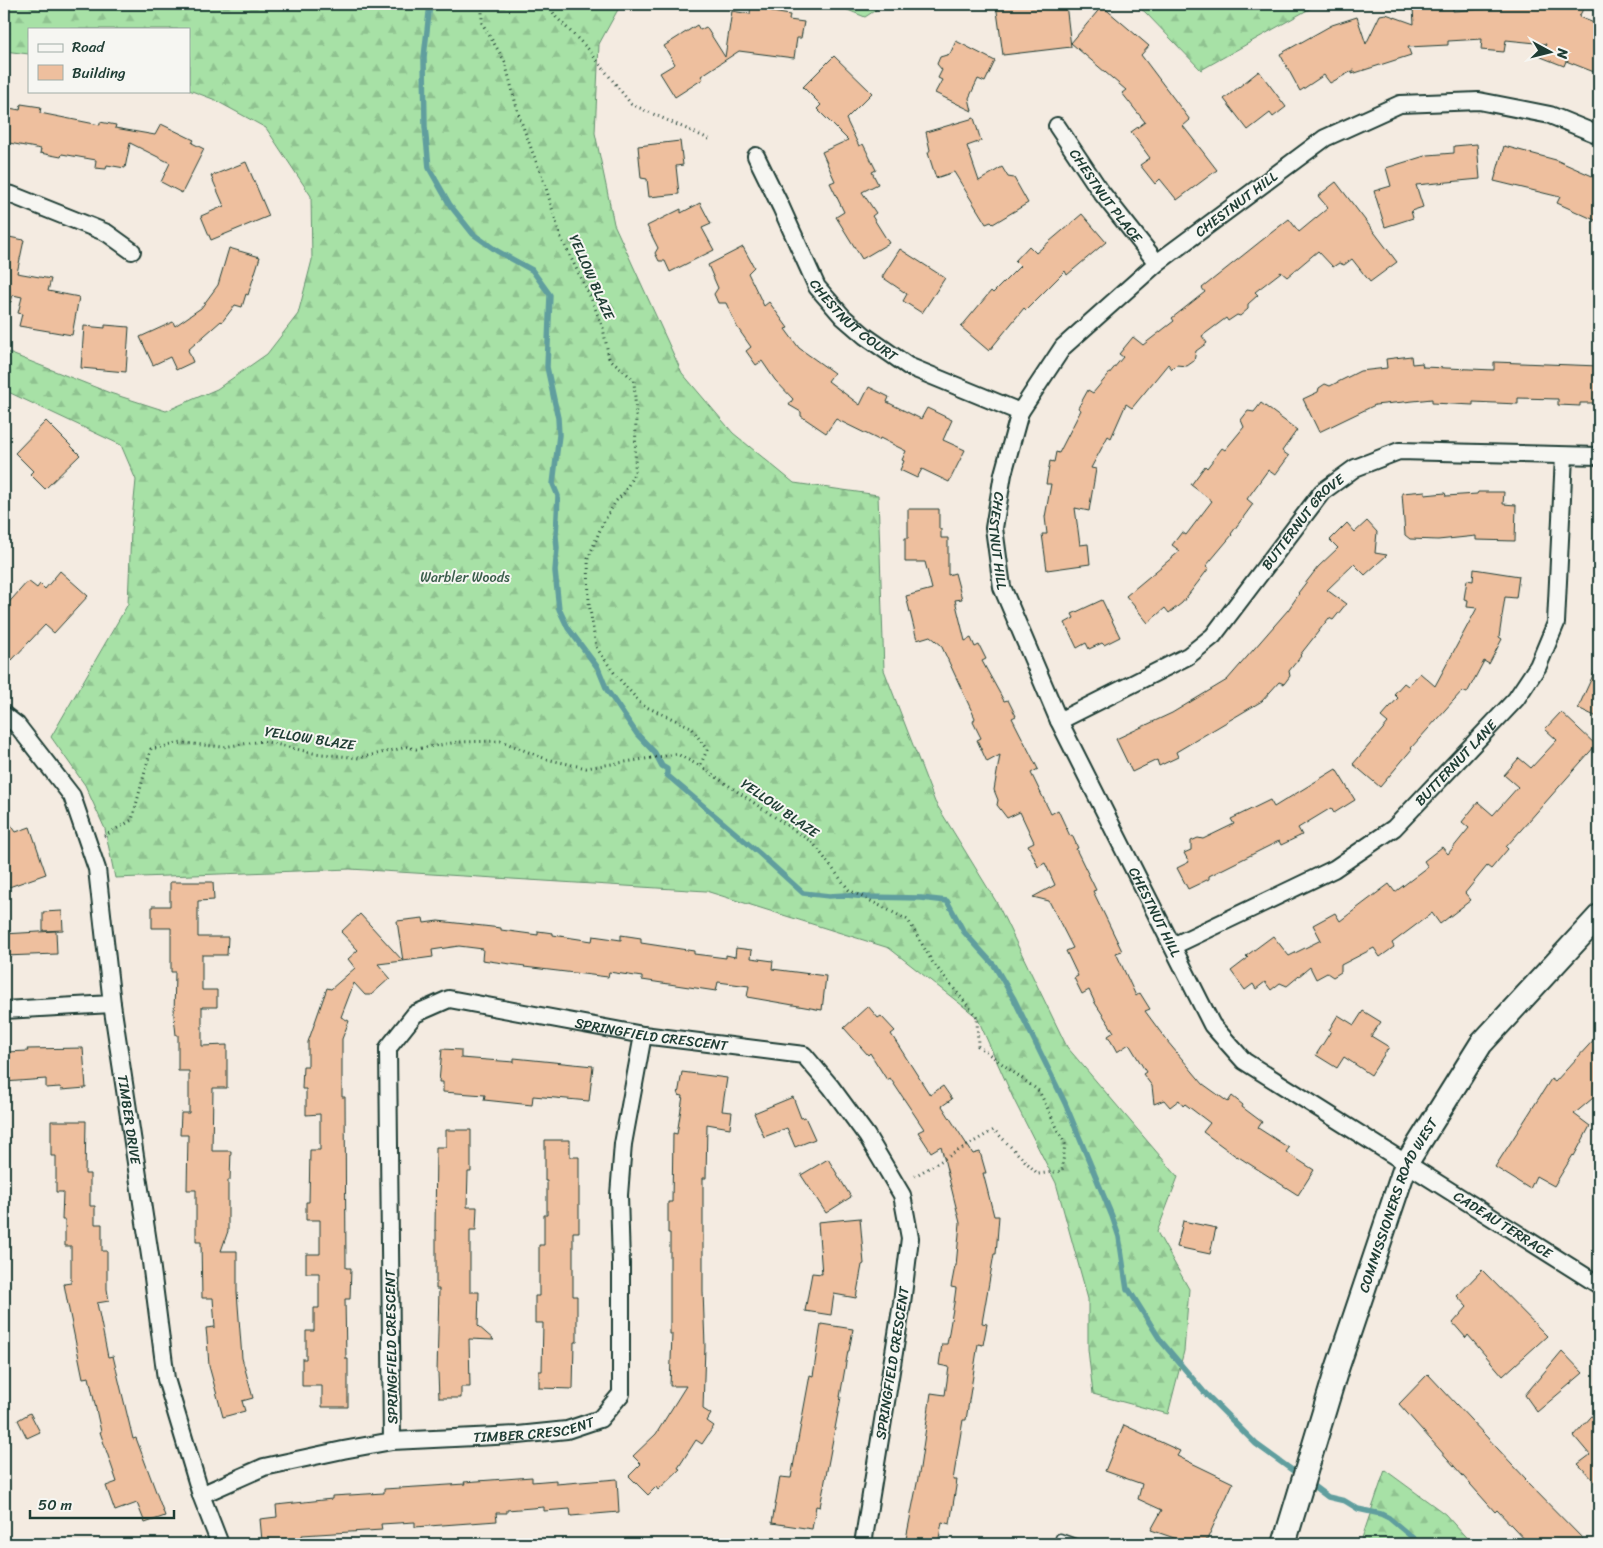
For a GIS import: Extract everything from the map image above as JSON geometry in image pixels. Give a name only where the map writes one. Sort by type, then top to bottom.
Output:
[{"type":"main road","name":"COMMISSIONERS ROAD WEST","points":[[1284,1544],[1336,1372],[1406,1164],[1481,1044],[1599,916]]},
{"type":"street","name":"CHESTNUT HILL","points":[[1406,1164],[1244,1061],[1212,1025],[1059,721],[1002,587],[994,528],[1003,474],[1020,412],[1063,346],[1158,263],[1325,138],[1400,104],[1479,101],[1550,115],[1599,135]]},
{"type":"street","name":"CHESTNUT PLACE","points":[[1057,126],[1101,192],[1158,263]]},
{"type":"street","name":"CHESTNUT COURT","points":[[756,156],[817,287],[842,317],[865,336],[908,366],[1020,412]]},
{"type":"street","points":[[4,194],[12,195],[107,233],[132,251]]},
{"type":"street","name":"BUTTERNUT GROVE","points":[[1059,721],[1188,656],[1213,636],[1322,492],[1355,468],[1399,451],[1599,456]]},
{"type":"street","name":"BUTTERNUT LANE","points":[[1173,946],[1334,869],[1394,828],[1516,699],[1538,666],[1556,623],[1564,456]]},
{"type":"street","name":"TIMBER DRIVE","points":[[4,715],[18,725],[72,796],[97,870],[112,1004],[151,1262],[166,1379],[202,1495],[220,1544]]},
{"type":"street","name":"SPRINGFIELD CRESCENT","points":[[392,1441],[388,1048],[415,1014],[449,999],[643,1035],[804,1055],[866,1136],[902,1195],[910,1238],[902,1303],[862,1544]]},
{"type":"street","points":[[4,1010],[112,1004]]},
{"type":"street","name":"TIMBER CRESCENT","points":[[202,1495],[264,1467],[392,1441],[518,1435],[567,1430],[600,1419],[621,1394],[619,1195],[623,1144],[643,1035]]},
{"type":"street","name":"CADEAU TERRACE","points":[[1406,1164],[1599,1285]]},
{"type":"lane","points":[[1060,1538],[1077,1544]]},
{"type":"path","name":"YELLOW BLAZE","points":[[482,4],[482,23],[506,62],[518,116],[546,188],[561,238],[594,305],[609,358],[634,380],[636,416],[635,472],[624,493],[616,501],[602,524],[588,559],[589,603],[596,647],[615,674],[642,705],[691,727],[707,750],[700,766]]},
{"type":"path","points":[[548,4],[556,16],[588,49],[631,104],[711,140]]},
{"type":"path","name":"YELLOW BLAZE","points":[[89,845],[132,820],[151,749],[182,743],[222,747],[263,741],[313,753],[359,758],[407,747],[416,749],[458,742],[501,741],[546,759],[586,768],[677,754],[700,766],[813,843],[849,890],[908,920],[933,963],[977,1017],[978,1046],[1039,1091],[1065,1144],[1062,1171],[1038,1174],[994,1130],[915,1176]]},
{"type":"green space","name":"Warbler Woods","points":[[4,4],[621,4],[599,44],[595,133],[614,224],[682,373],[733,433],[794,483],[878,495],[884,670],[935,802],[997,903],[1067,1047],[1178,1177],[1157,1232],[1189,1289],[1184,1351],[1168,1414],[1093,1394],[1088,1349],[1088,1299],[1056,1183],[1014,1100],[977,1017],[889,948],[706,891],[350,869],[115,878],[105,829],[85,785],[51,737],[128,604],[131,530],[136,480],[121,445],[4,390],[4,351],[110,393],[166,411],[217,389],[267,354],[298,314],[312,260],[311,196],[266,128],[213,99],[190,90],[190,28],[28,28],[28,54],[4,51]]},
{"type":"green space","points":[[833,4],[885,4],[865,17]]},
{"type":"green space","points":[[1134,4],[1318,4],[1201,70],[1145,12]]},
{"type":"green space","points":[[1385,1470],[1445,1514],[1472,1544],[1360,1544]]},
{"type":"building","points":[[751,4],[773,6],[772,12],[790,15],[789,20],[804,22],[801,38],[797,38],[794,58],[739,51],[701,76],[703,79],[675,97],[660,73],[675,64],[664,46],[697,25],[700,30],[706,27],[725,57],[732,11],[750,14]]},
{"type":"building","points":[[996,4],[1032,4],[1032,7],[1066,4],[1071,47],[1003,55]]},
{"type":"building","points":[[1486,4],[1569,4],[1583,9],[1579,17],[1599,25],[1599,59],[1594,72],[1566,61],[1564,66],[1541,57],[1546,44],[1506,40],[1504,52],[1481,50],[1482,39],[1448,41],[1448,45],[1408,47],[1411,55],[1352,74],[1354,70],[1330,83],[1324,75],[1300,91],[1280,54],[1332,25],[1357,17],[1366,44],[1380,15],[1386,14],[1414,24],[1413,8],[1453,5],[1453,11],[1485,9]]},
{"type":"building","points":[[1102,6],[1149,46],[1141,55],[1190,120],[1183,126],[1217,170],[1177,200],[1160,179],[1155,184],[1140,165],[1150,158],[1131,132],[1145,122],[1122,93],[1126,90],[1071,43]]},
{"type":"building","points":[[956,41],[995,61],[985,82],[978,79],[969,98],[972,111],[935,93],[942,80],[938,78],[942,70],[937,64],[940,57],[950,54]]},
{"type":"building","points":[[834,56],[872,93],[846,119],[859,146],[863,144],[876,170],[872,172],[878,184],[862,192],[876,213],[872,216],[889,243],[862,259],[836,217],[844,212],[830,183],[835,181],[822,152],[848,140],[817,109],[821,105],[803,87]]},
{"type":"building","points":[[1259,71],[1286,107],[1273,117],[1270,113],[1248,130],[1224,99]]},
{"type":"building","points":[[21,104],[41,107],[40,113],[100,125],[100,122],[116,125],[115,128],[155,135],[161,124],[194,140],[192,143],[204,149],[182,193],[161,182],[170,163],[130,143],[125,168],[107,165],[106,169],[95,168],[96,160],[62,154],[61,157],[40,153],[41,149],[4,142],[4,107],[20,110]]},
{"type":"building","points":[[974,118],[981,141],[967,146],[979,181],[1002,167],[1008,177],[1014,178],[1028,203],[993,224],[991,222],[986,224],[954,172],[936,178],[928,153],[930,150],[926,132]]},
{"type":"building","points":[[680,141],[683,165],[676,166],[679,194],[649,197],[647,179],[641,178],[638,146]]},
{"type":"building","points":[[1477,144],[1480,179],[1416,185],[1423,207],[1411,211],[1413,218],[1385,227],[1374,191],[1391,186],[1386,168],[1428,155],[1454,153],[1454,146]]},
{"type":"building","points":[[1504,146],[1556,160],[1599,179],[1599,222],[1557,203],[1560,197],[1494,181]]},
{"type":"building","points":[[246,162],[269,216],[211,240],[201,216],[224,206],[211,176]]},
{"type":"building","points":[[1336,182],[1397,262],[1370,282],[1352,259],[1344,265],[1339,263],[1333,267],[1318,251],[1287,277],[1281,272],[1255,292],[1258,295],[1248,304],[1248,309],[1240,316],[1237,315],[1228,321],[1226,318],[1202,336],[1207,343],[1196,351],[1194,361],[1187,366],[1176,365],[1172,369],[1168,364],[1132,408],[1126,404],[1111,438],[1108,436],[1091,468],[1096,469],[1089,511],[1075,508],[1080,545],[1088,544],[1090,564],[1047,570],[1042,534],[1047,534],[1045,517],[1051,484],[1046,484],[1050,461],[1054,462],[1056,452],[1059,453],[1081,410],[1078,408],[1088,390],[1093,393],[1123,357],[1119,354],[1133,337],[1143,345],[1174,321],[1172,318],[1205,292],[1202,288],[1289,219],[1299,232],[1328,208],[1318,196]]},
{"type":"building","points":[[700,203],[711,224],[702,228],[714,250],[670,272],[665,261],[659,261],[655,253],[658,248],[647,226],[681,209],[681,213]]},
{"type":"building","points":[[1082,214],[1106,242],[1067,275],[1065,271],[1026,310],[1024,308],[989,351],[961,327],[991,291],[993,293],[1020,266],[1015,261],[1029,246],[1036,253]]},
{"type":"building","points":[[4,236],[24,240],[17,273],[51,279],[48,291],[79,297],[72,335],[19,326],[22,314],[18,313],[22,297],[13,295],[11,302],[4,302]]},
{"type":"building","points":[[743,247],[754,267],[748,273],[764,306],[769,302],[788,328],[785,329],[799,348],[834,373],[828,381],[860,405],[869,387],[889,397],[887,402],[921,419],[927,408],[952,420],[943,440],[965,450],[949,482],[922,469],[917,478],[900,470],[906,451],[836,419],[826,433],[801,416],[801,412],[789,405],[793,399],[775,380],[762,361],[756,365],[746,351],[751,347],[737,327],[726,303],[718,303],[714,294],[718,288],[708,265]]},
{"type":"building","points":[[229,248],[260,257],[248,295],[246,294],[242,307],[235,305],[222,322],[188,350],[193,362],[176,370],[170,357],[153,365],[140,337],[173,322],[175,326],[201,308],[218,285]]},
{"type":"building","points":[[900,249],[945,278],[922,313],[903,301],[907,294],[882,277]]},
{"type":"building","points":[[105,325],[129,327],[126,372],[81,368],[84,326],[105,328]]},
{"type":"building","points":[[1411,356],[1412,364],[1422,363],[1423,367],[1494,370],[1494,362],[1599,366],[1599,403],[1580,403],[1580,406],[1558,405],[1558,399],[1518,398],[1518,404],[1473,402],[1473,405],[1432,403],[1432,399],[1375,405],[1319,432],[1303,399],[1318,392],[1319,388],[1325,384],[1330,386],[1360,371],[1387,368],[1386,359]]},
{"type":"building","points":[[1261,403],[1297,430],[1282,451],[1289,456],[1275,475],[1268,470],[1247,499],[1253,504],[1232,535],[1206,566],[1209,568],[1182,603],[1169,613],[1165,608],[1148,623],[1126,596],[1180,551],[1172,545],[1182,532],[1186,535],[1212,501],[1191,485],[1205,466],[1207,468],[1222,448],[1225,450],[1244,427],[1241,420],[1248,411],[1254,412]]},
{"type":"building","points":[[46,421],[80,455],[45,489],[30,474],[33,471],[15,453]]},
{"type":"building","points":[[1425,491],[1425,495],[1445,493],[1446,496],[1477,494],[1478,492],[1504,492],[1503,504],[1516,505],[1515,541],[1476,540],[1476,536],[1438,540],[1410,539],[1405,535],[1402,493]]},
{"type":"building","points":[[908,509],[939,509],[941,538],[948,538],[948,575],[955,573],[962,599],[955,600],[965,641],[971,638],[975,647],[979,645],[986,659],[982,661],[1004,701],[1008,700],[1016,716],[1012,718],[1038,769],[1031,773],[1051,814],[1058,810],[1070,836],[1072,835],[1078,848],[1076,849],[1096,890],[1093,891],[1122,951],[1116,953],[1136,996],[1140,993],[1150,1009],[1145,1011],[1203,1084],[1228,1102],[1232,1096],[1243,1105],[1242,1107],[1262,1122],[1258,1128],[1289,1148],[1286,1152],[1314,1170],[1298,1195],[1237,1157],[1203,1132],[1210,1123],[1185,1104],[1183,1106],[1179,1100],[1170,1107],[1164,1100],[1154,1104],[1152,1086],[1143,1074],[1146,1072],[1129,1044],[1117,1052],[1108,1036],[1114,1032],[1089,990],[1082,994],[1074,978],[1078,976],[1066,951],[1073,948],[1049,901],[1033,897],[1055,885],[1045,863],[1038,867],[1028,845],[1034,842],[1020,812],[1007,818],[997,805],[998,800],[994,790],[1000,755],[987,762],[977,740],[981,738],[973,722],[975,718],[941,645],[930,636],[917,640],[906,596],[932,589],[925,562],[905,562],[905,538],[908,538]]},
{"type":"building","points":[[1367,521],[1377,532],[1375,553],[1387,555],[1365,575],[1354,564],[1327,590],[1346,604],[1333,620],[1329,618],[1300,655],[1289,671],[1290,676],[1284,684],[1279,682],[1262,701],[1176,752],[1178,757],[1159,766],[1157,760],[1132,772],[1116,739],[1172,713],[1227,680],[1288,610],[1298,593],[1318,567],[1338,548],[1330,540],[1347,523],[1355,532]]},
{"type":"building","points":[[1474,569],[1519,576],[1516,598],[1505,597],[1499,637],[1502,639],[1489,664],[1484,661],[1467,693],[1462,691],[1411,748],[1380,787],[1353,764],[1388,723],[1381,717],[1398,698],[1394,694],[1404,683],[1408,686],[1420,673],[1435,686],[1477,608],[1467,607],[1468,600],[1464,599],[1467,580],[1473,581]]},
{"type":"building","points":[[60,571],[88,596],[54,633],[45,625],[12,660],[4,652],[4,608],[28,581],[37,588],[40,584],[45,589]]},
{"type":"building","points":[[1102,600],[1120,637],[1104,645],[1102,643],[1089,649],[1086,643],[1077,648],[1065,623],[1074,618],[1072,614]]},
{"type":"building","points":[[1599,662],[1599,718],[1578,708]]},
{"type":"building","points":[[1561,712],[1596,745],[1506,847],[1508,849],[1491,869],[1487,866],[1465,893],[1471,900],[1440,924],[1432,913],[1392,943],[1394,947],[1380,957],[1374,948],[1341,965],[1341,972],[1333,977],[1327,973],[1316,979],[1310,967],[1287,986],[1280,983],[1271,990],[1265,982],[1256,989],[1253,984],[1245,990],[1231,971],[1248,958],[1246,956],[1273,936],[1289,956],[1321,940],[1313,925],[1335,913],[1340,921],[1389,884],[1395,892],[1428,867],[1424,861],[1442,847],[1448,854],[1469,828],[1462,822],[1478,802],[1493,815],[1518,787],[1504,775],[1519,758],[1531,768],[1557,740],[1545,729]]},
{"type":"building","points":[[1336,769],[1355,800],[1334,813],[1331,808],[1298,828],[1302,835],[1281,845],[1279,841],[1209,876],[1209,879],[1188,889],[1177,868],[1189,862],[1184,853],[1191,850],[1191,841],[1198,838],[1203,839],[1234,824],[1231,819],[1270,800],[1274,807]]},
{"type":"building","points":[[4,815],[16,832],[30,827],[46,874],[9,887],[4,872]]},
{"type":"building","points":[[170,882],[213,882],[214,900],[198,901],[198,937],[228,937],[227,955],[202,955],[202,990],[217,990],[217,1007],[202,1007],[202,1046],[227,1045],[227,1088],[213,1088],[212,1151],[231,1151],[230,1180],[228,1180],[228,1231],[221,1251],[237,1251],[237,1292],[242,1358],[253,1398],[242,1401],[245,1411],[223,1417],[209,1366],[206,1328],[215,1327],[213,1298],[202,1298],[201,1242],[196,1242],[196,1190],[187,1190],[188,1135],[180,1135],[181,1113],[189,1113],[189,1071],[178,1071],[178,1035],[176,1035],[174,1016],[175,972],[171,972],[171,928],[152,928],[152,906],[170,906]]},
{"type":"building","points":[[62,911],[63,930],[43,931],[43,912]]},
{"type":"building","points":[[360,914],[403,961],[378,964],[390,978],[371,995],[365,995],[354,983],[341,1017],[349,1021],[342,1039],[342,1097],[345,1097],[346,1268],[351,1268],[350,1299],[345,1299],[348,1407],[322,1407],[322,1386],[302,1386],[302,1359],[306,1359],[306,1331],[314,1331],[314,1308],[319,1308],[319,1273],[306,1273],[306,1254],[320,1254],[320,1220],[306,1220],[306,1202],[309,1202],[310,1150],[320,1150],[320,1114],[306,1115],[306,1089],[302,1089],[303,1066],[308,1066],[308,1042],[327,988],[331,989],[355,968],[348,959],[358,950],[341,932]]},
{"type":"building","points":[[423,918],[424,923],[438,921],[501,928],[501,930],[538,935],[538,931],[592,941],[593,936],[621,940],[621,935],[641,938],[641,943],[694,951],[694,954],[726,958],[726,955],[735,957],[736,948],[752,950],[751,958],[773,961],[772,969],[826,976],[822,1010],[747,997],[749,986],[718,982],[716,991],[642,980],[642,977],[609,972],[608,977],[524,967],[482,960],[483,949],[459,946],[432,950],[433,957],[403,961],[397,921]]},
{"type":"building","points":[[56,931],[57,954],[4,956],[4,934]]},
{"type":"building","points":[[868,1006],[878,1018],[881,1016],[895,1031],[891,1034],[930,1095],[943,1086],[952,1099],[942,1106],[973,1154],[980,1152],[986,1173],[983,1173],[994,1216],[999,1216],[996,1254],[994,1254],[982,1323],[987,1324],[983,1345],[978,1344],[966,1420],[963,1420],[953,1480],[957,1480],[950,1524],[942,1522],[938,1544],[905,1544],[920,1468],[931,1393],[945,1395],[949,1367],[939,1365],[942,1344],[947,1344],[954,1303],[956,1288],[951,1287],[956,1266],[960,1223],[941,1146],[931,1152],[918,1132],[924,1129],[890,1078],[887,1080],[870,1053],[868,1055],[844,1028]]},
{"type":"building","points":[[1363,1011],[1381,1022],[1371,1036],[1389,1047],[1371,1075],[1344,1057],[1337,1068],[1316,1055],[1331,1031],[1329,1030],[1338,1015],[1354,1025]]},
{"type":"building","points":[[1599,1034],[1599,1093],[1574,1114],[1590,1126],[1574,1156],[1554,1186],[1536,1176],[1530,1189],[1495,1167],[1551,1079],[1555,1082]]},
{"type":"building","points":[[83,1048],[86,1088],[61,1090],[60,1087],[46,1088],[46,1079],[4,1082],[4,1059],[6,1059],[6,1052],[28,1051],[27,1049]]},
{"type":"building","points":[[442,1049],[461,1050],[461,1058],[514,1062],[514,1058],[593,1066],[589,1101],[533,1096],[532,1105],[484,1100],[485,1095],[443,1092],[443,1082],[439,1082]]},
{"type":"building","points":[[682,1072],[727,1078],[722,1111],[732,1112],[730,1128],[707,1124],[706,1178],[703,1178],[705,1346],[703,1409],[711,1414],[707,1421],[714,1426],[702,1444],[696,1440],[678,1468],[680,1469],[658,1490],[656,1487],[648,1495],[629,1476],[641,1464],[633,1456],[656,1434],[686,1386],[670,1386],[672,1334],[670,1334],[670,1233],[668,1233],[668,1202],[672,1202],[673,1133],[677,1134],[683,1096],[678,1095]]},
{"type":"building","points":[[793,1097],[801,1118],[805,1117],[815,1139],[795,1147],[787,1128],[764,1137],[754,1113]]},
{"type":"building","points":[[51,1121],[86,1121],[85,1174],[90,1174],[90,1206],[95,1206],[95,1224],[102,1224],[102,1251],[107,1251],[107,1289],[109,1301],[97,1303],[108,1357],[113,1356],[133,1439],[136,1438],[165,1516],[145,1523],[137,1503],[115,1511],[106,1486],[117,1482],[100,1432],[89,1377],[83,1378],[64,1284],[71,1283],[71,1246],[65,1246],[65,1220],[62,1220],[63,1192],[56,1192],[56,1156],[51,1156]]},
{"type":"building","points":[[446,1130],[471,1130],[471,1172],[468,1172],[467,1207],[477,1207],[476,1230],[470,1230],[470,1292],[479,1292],[478,1326],[494,1340],[469,1339],[470,1387],[461,1387],[461,1398],[439,1398],[437,1373],[439,1289],[436,1289],[436,1147],[446,1147]]},
{"type":"building","points":[[545,1140],[570,1140],[570,1157],[579,1157],[579,1232],[573,1232],[573,1296],[577,1296],[577,1342],[574,1342],[573,1389],[539,1388],[539,1371],[542,1371],[543,1323],[535,1323],[535,1296],[539,1296],[539,1245],[544,1245],[544,1215],[547,1215]]},
{"type":"building","points":[[828,1159],[851,1197],[826,1213],[801,1175]]},
{"type":"building","points":[[860,1218],[864,1264],[862,1265],[856,1298],[834,1294],[831,1315],[805,1311],[812,1273],[822,1274],[818,1222]]},
{"type":"building","points":[[1183,1221],[1216,1228],[1210,1254],[1177,1247]]},
{"type":"building","points":[[1482,1270],[1547,1336],[1503,1376],[1468,1335],[1466,1338],[1453,1323],[1467,1307],[1457,1296]]},
{"type":"building","points":[[821,1324],[853,1329],[820,1507],[816,1506],[812,1529],[772,1523],[780,1477],[791,1478],[810,1375],[813,1376]]},
{"type":"building","points":[[1562,1351],[1583,1373],[1537,1412],[1525,1395]]},
{"type":"building","points":[[1428,1374],[1525,1480],[1588,1544],[1529,1544],[1497,1510],[1495,1512],[1399,1404]]},
{"type":"building","points":[[1599,1408],[1599,1486],[1578,1464],[1590,1455],[1574,1436]]},
{"type":"building","points":[[30,1413],[40,1432],[27,1438],[18,1420]]},
{"type":"building","points":[[1124,1425],[1180,1451],[1177,1456],[1233,1483],[1205,1544],[1175,1544],[1177,1539],[1151,1530],[1162,1510],[1138,1499],[1142,1484],[1105,1471]]},
{"type":"building","points":[[532,1477],[532,1482],[556,1480],[556,1484],[617,1479],[619,1512],[571,1516],[570,1509],[544,1511],[544,1507],[507,1510],[507,1513],[496,1513],[497,1521],[415,1527],[415,1522],[381,1524],[382,1530],[302,1535],[303,1544],[273,1544],[272,1540],[262,1541],[260,1519],[277,1517],[276,1505],[332,1499],[332,1496],[384,1493],[384,1489],[465,1484],[464,1482]]},
{"type":"waterway","points":[[430,4],[424,57],[425,127],[429,168],[450,205],[473,234],[497,251],[532,270],[550,295],[547,367],[558,418],[559,435],[553,484],[558,496],[555,571],[559,609],[568,628],[598,668],[607,690],[637,734],[655,753],[662,766],[667,769],[667,775],[803,893],[829,896],[921,898],[947,901],[964,932],[994,965],[1014,999],[1065,1103],[1119,1237],[1127,1290],[1129,1290],[1161,1341],[1204,1392],[1256,1444],[1299,1475]]},
{"type":"waterway","points":[[1308,1482],[1328,1497],[1345,1501],[1358,1509],[1381,1514],[1389,1518],[1420,1544]]}]
